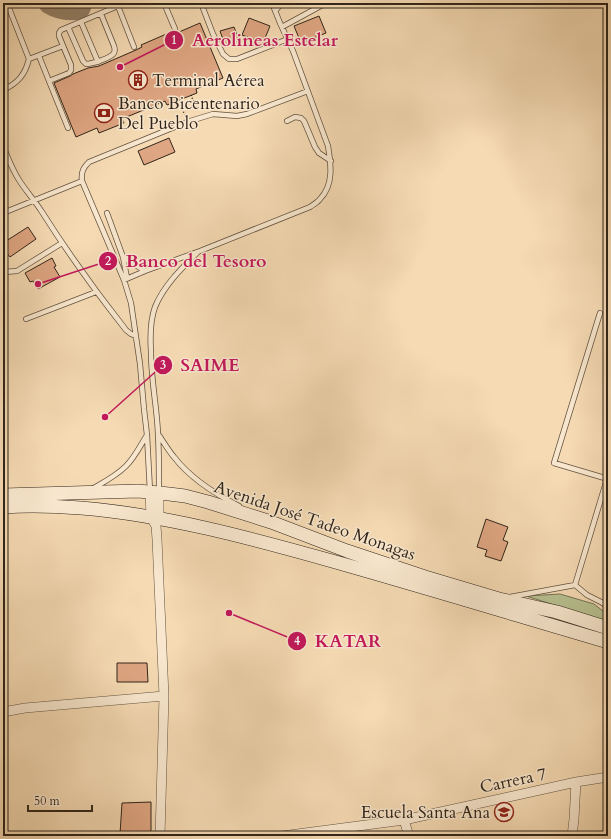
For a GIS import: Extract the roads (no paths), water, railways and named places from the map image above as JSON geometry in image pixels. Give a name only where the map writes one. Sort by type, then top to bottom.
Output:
[{"type":"main road","name":"Avenida José Tadeo Monagas","points":[[3,495],[86,492],[154,492],[185,496],[271,522],[347,551],[425,577],[499,599],[557,612],[608,628]]},
{"type":"main road","name":"Avenida José Tadeo Monagas","points":[[3,507],[58,506],[100,510],[203,528],[281,547],[427,588],[608,642]]},
{"type":"street","points":[[154,492],[164,696],[160,836]]},
{"type":"street","points":[[3,712],[25,708],[164,696]]},
{"type":"street","name":"Carrera 7","points":[[282,836],[332,832],[404,820],[576,782],[608,777]]},
{"type":"street","points":[[572,836],[576,782]]},
{"type":"street","points":[[404,820],[409,836]]},
{"type":"lane","points":[[3,90],[18,80],[27,67],[29,59],[7,3]]},
{"type":"lane","points":[[49,81],[69,73],[71,70],[71,66],[59,36],[59,32],[126,3]]},
{"type":"lane","points":[[164,3],[175,29]]},
{"type":"lane","points":[[201,3],[213,34],[223,54],[229,59],[237,59],[288,39]]},
{"type":"lane","points":[[126,279],[310,207],[321,198],[328,187],[331,173],[331,161],[328,146],[288,39],[272,3]]},
{"type":"lane","points":[[275,11],[282,3]]},
{"type":"lane","points":[[282,27],[326,3]]},
{"type":"lane","points":[[118,6],[134,46]]},
{"type":"lane","points":[[68,27],[82,61],[86,64],[98,62],[115,52],[101,14]]},
{"type":"lane","points":[[81,22],[98,62]]},
{"type":"lane","points":[[29,59],[63,46]]},
{"type":"lane","points":[[39,56],[68,128]]},
{"type":"lane","points":[[126,279],[82,180],[81,174],[84,167],[89,162],[187,122],[213,114],[237,116],[247,114],[308,91]]},
{"type":"lane","points":[[287,121],[295,118],[301,118],[304,121],[319,153],[331,161]]},
{"type":"lane","points":[[3,146],[18,180],[34,200],[96,292],[126,330],[136,336]]},
{"type":"lane","points":[[3,213],[82,180]]},
{"type":"lane","points":[[107,213],[124,257],[126,279],[140,364],[154,492]]},
{"type":"lane","points":[[4,272],[17,270],[62,243]]},
{"type":"lane","points":[[154,492],[158,434],[151,362],[150,326],[155,307],[171,280],[200,251]]},
{"type":"lane","points":[[124,257],[145,271]]},
{"type":"lane","points":[[26,318],[96,292]]},
{"type":"lane","points":[[575,585],[608,479],[554,463],[600,313]]},
{"type":"lane","points":[[140,364],[151,362]]},
{"type":"lane","points":[[158,434],[174,458],[194,478],[224,498],[271,522]]},
{"type":"lane","points":[[86,492],[113,477],[126,466],[136,454],[147,435]]},
{"type":"lane","points":[[499,599],[575,585]]},
{"type":"lane","points":[[575,585],[587,595],[608,607]]},
{"type":"place","name":"Aerolineas Estelar","points":[[120,67]]},
{"type":"place","name":"Terminal Aérea","points":[[138,80]]},
{"type":"place","name":"Banco Bicentenario Del Pueblo","points":[[104,113]]},
{"type":"place","name":"Banco del Tesoro","points":[[38,284]]},
{"type":"place","name":"SAIME","points":[[105,417]]},
{"type":"place","name":"KATAR","points":[[229,613]]},
{"type":"place","name":"Escuela Santa Ana","points":[[504,812]]}]
